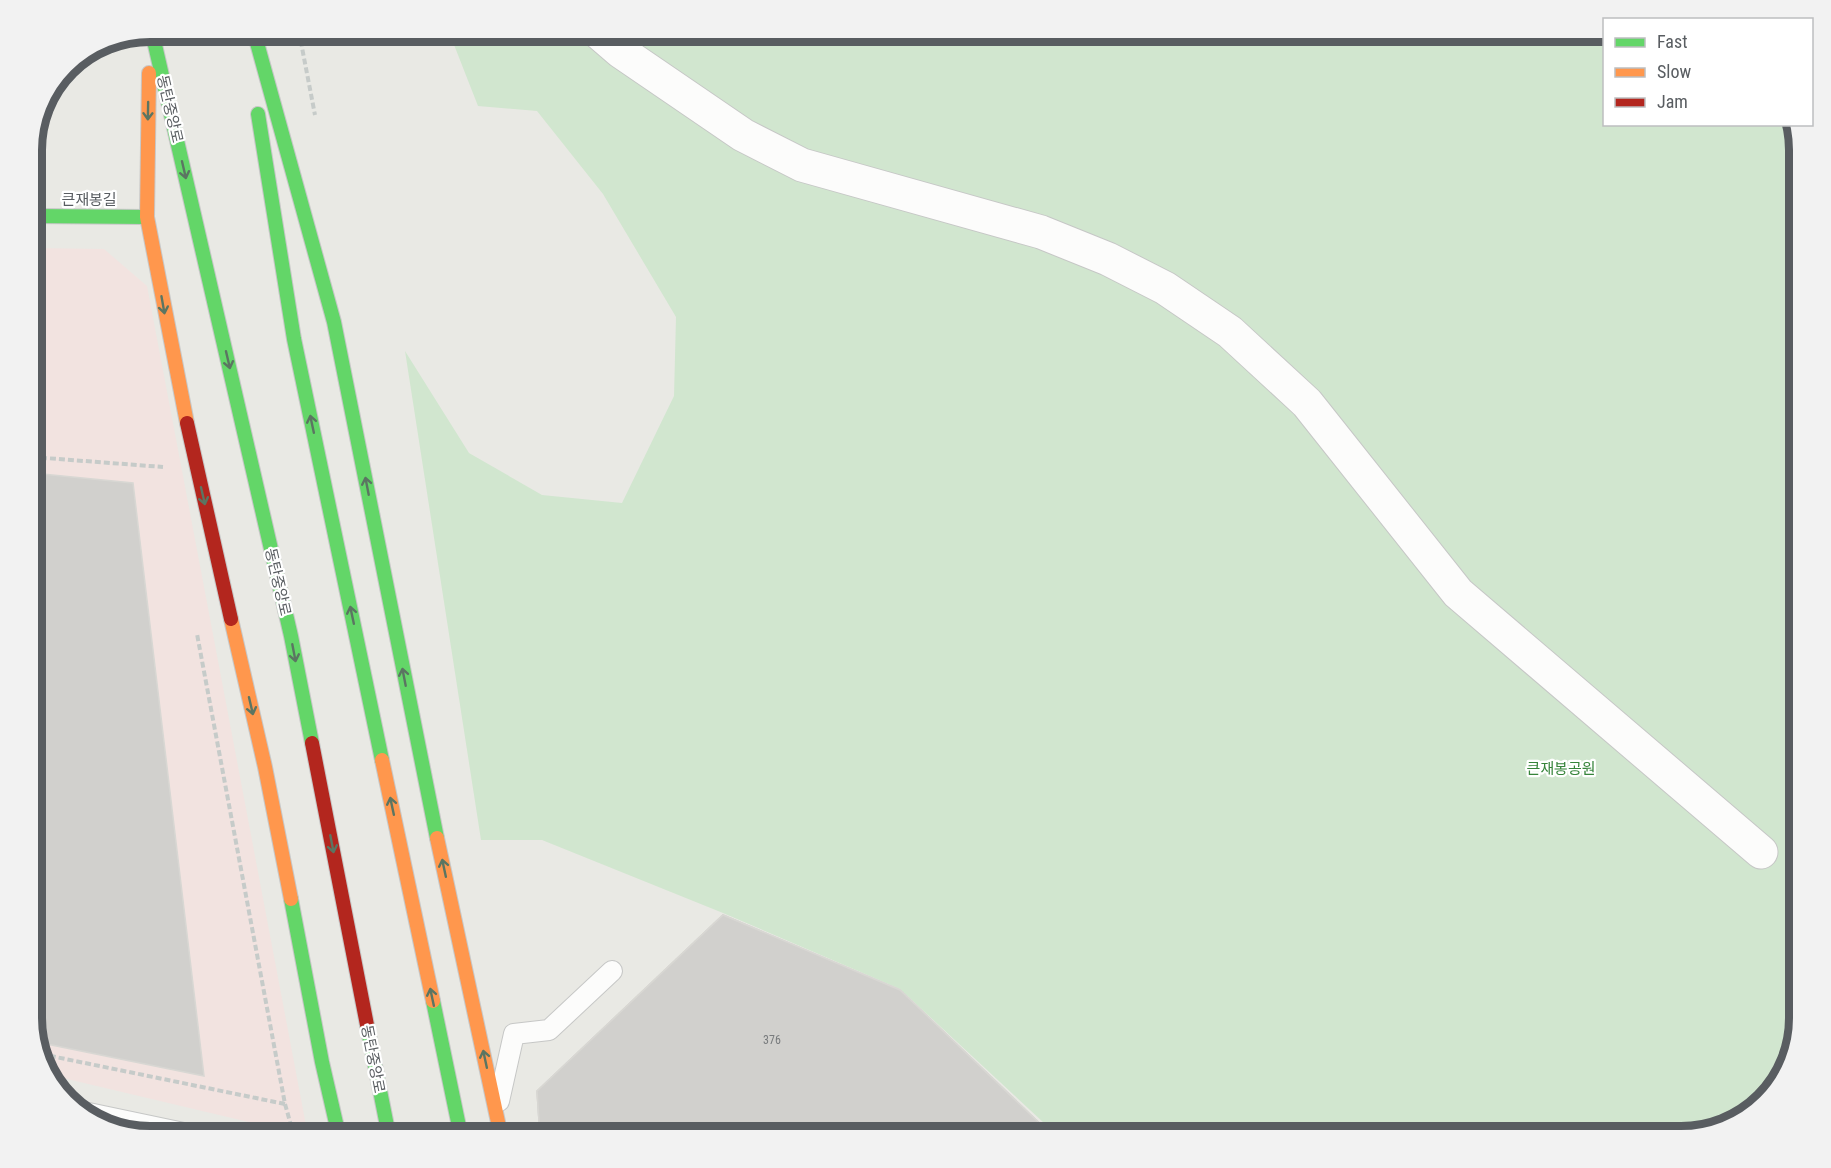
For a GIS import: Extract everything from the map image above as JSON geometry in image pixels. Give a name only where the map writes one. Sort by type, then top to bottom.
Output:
[{"type":"street","points":[[151,42],[147,217],[181,399],[265,767],[321,1062],[336,1126]]},
{"type":"street","name":"동탄중앙로","points":[[153,42],[291,636],[386,1126]]},
{"type":"street","points":[[247,42],[253,79]]},
{"type":"street","points":[[257,42],[334,322],[421,763],[499,1126]]},
{"type":"street","points":[[610,42],[743,135],[802,165],[1041,232],[1107,259],[1165,288],[1230,332],[1307,403],[1458,593],[1761,852]]},
{"type":"street","points":[[256,102],[294,339],[459,1126]]},
{"type":"street","name":"큰재봉길","points":[[42,216],[147,217]]},
{"type":"lane","points":[[496,1112],[514,1034],[549,1030],[612,971]]},
{"type":"lane","points":[[111,1118],[144,1126]]},
{"type":"path","points":[[42,459],[164,467],[163,457]]},
{"type":"path","points":[[196,631],[291,1126]]},
{"type":"path","points":[[49,1056],[285,1104]]},
{"type":"shaded area","points":[[42,248],[104,249],[147,286],[306,1126],[266,1126],[60,1077],[46,1046],[42,1025]]},
{"type":"green space","name":"큰재봉공원","points":[[453,42],[1603,42],[1603,126],[1786,126],[1789,150],[1789,1018],[1785,1046],[1771,1078],[1752,1099],[1729,1115],[1709,1122],[1681,1126],[1047,1126],[900,989],[723,913],[542,840],[481,840],[405,351],[469,453],[542,495],[622,503],[674,396],[676,317],[603,194],[537,111],[478,106]]},
{"type":"building","points":[[42,474],[133,483],[204,1076],[46,1044],[42,1025]]},
{"type":"building","points":[[723,915],[900,990],[1043,1126],[539,1126],[537,1091]]},
{"type":"building","points":[[723,915],[900,990],[1043,1126],[539,1126],[537,1091]]},
{"type":"building","points":[[723,915],[900,990],[1043,1126],[539,1126],[537,1091]]},
{"type":"traffic: fast","points":[[154,42],[291,636],[312,743]]},
{"type":"traffic: fast","points":[[257,42],[334,322],[437,838]]},
{"type":"traffic: fast","points":[[258,114],[294,339],[382,760]]},
{"type":"traffic: fast","points":[[42,216],[147,217]]},
{"type":"traffic: fast","points":[[291,899],[337,1126]]},
{"type":"traffic: fast","points":[[433,1001],[459,1126]]},
{"type":"traffic: fast","points":[[367,1025],[387,1126]]},
{"type":"traffic: slow","points":[[149,73],[147,217],[187,423]]},
{"type":"traffic: slow","points":[[231,619],[265,767],[291,899]]},
{"type":"traffic: slow","points":[[382,760],[433,1001]]},
{"type":"traffic: slow","points":[[437,838],[499,1126]]},
{"type":"traffic: jam","points":[[187,423],[231,619]]},
{"type":"traffic: jam","points":[[312,743],[367,1025]]}]
